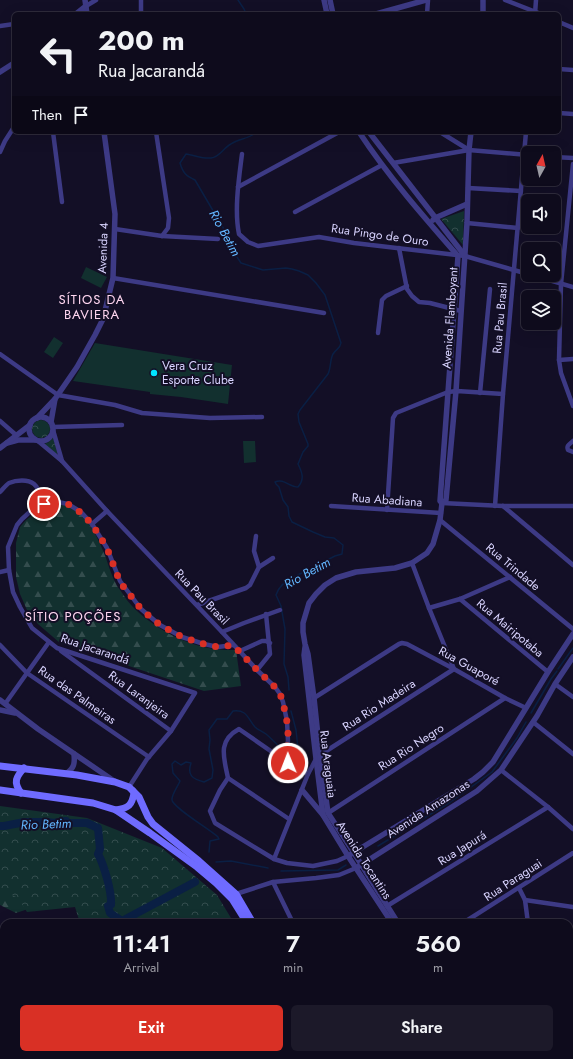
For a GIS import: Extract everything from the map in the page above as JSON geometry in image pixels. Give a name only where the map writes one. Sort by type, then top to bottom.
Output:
[{"type":"main road","points":[[0,766],[66,774],[118,783],[131,789],[139,797],[148,817],[153,824],[198,864],[236,894],[251,919]]},
{"type":"main road","points":[[21,793],[16,783],[18,775],[24,768]]},
{"type":"main road","points":[[116,810],[127,807],[133,801],[134,793],[131,789]]},
{"type":"main road","points":[[0,790],[93,803],[116,810],[198,864]]},
{"type":"main road","points":[[218,880],[244,919]]},
{"type":"street","points":[[78,12],[86,3],[96,0]]},
{"type":"street","points":[[141,0],[141,12]]},
{"type":"street","points":[[324,0],[327,12]]},
{"type":"street","points":[[330,0],[333,12]]},
{"type":"street","points":[[383,12],[427,0],[427,12]]},
{"type":"street","points":[[483,0],[483,12]]},
{"type":"street","points":[[505,0],[533,12]]},
{"type":"street","points":[[535,12],[536,0]]},
{"type":"street","points":[[561,23],[573,28]]},
{"type":"street","points":[[0,26],[12,24]]},
{"type":"street","points":[[0,72],[12,64]]},
{"type":"street","points":[[561,69],[573,70]]},
{"type":"street","points":[[561,112],[573,114]]},
{"type":"street","points":[[0,152],[12,130]]},
{"type":"street","points":[[53,134],[62,202]]},
{"type":"street","name":"Avenida 4","points":[[37,418],[56,397],[77,367],[102,322],[113,278],[115,214],[104,134]]},
{"type":"street","points":[[156,134],[169,218],[168,228],[162,236]]},
{"type":"street","points":[[238,187],[335,134]]},
{"type":"street","points":[[360,134],[382,165],[458,256]]},
{"type":"street","points":[[371,134],[465,256]]},
{"type":"street","points":[[443,134],[469,150]]},
{"type":"street","name":"Avenida Flamboyant","points":[[442,503],[446,500],[456,391],[467,223],[471,134]]},
{"type":"street","name":"Rua Pau Brasil","points":[[526,134],[526,146]]},
{"type":"street","points":[[393,163],[469,150],[521,154]]},
{"type":"street","points":[[238,187],[242,154]]},
{"type":"street","points":[[561,157],[573,158]]},
{"type":"street","points":[[573,164],[561,284],[559,360],[561,373],[573,406]]},
{"type":"street","points":[[295,212],[382,165]]},
{"type":"street","name":"Rua Pau Brasil","points":[[495,506],[503,394],[522,186]]},
{"type":"street","name":"Rua Pingo de Ouro","points":[[238,187],[237,226],[239,234],[248,242],[258,246],[319,237],[354,243],[465,256],[521,272]]},
{"type":"street","points":[[468,188],[521,191]]},
{"type":"street","points":[[430,224],[435,218],[467,204]]},
{"type":"street","points":[[467,223],[518,228]]},
{"type":"street","points":[[115,229],[162,236],[218,239]]},
{"type":"street","points":[[399,248],[407,289],[412,296],[419,302],[430,303],[461,311]]},
{"type":"street","name":"Avenida Flamboyant","points":[[316,594],[325,585],[346,574],[395,568],[412,563],[427,553],[432,544],[442,503],[440,501],[458,256]]},
{"type":"street","points":[[113,278],[324,313]]},
{"type":"street","points":[[555,282],[573,287]]},
{"type":"street","points":[[378,333],[382,300],[386,296],[407,286]]},
{"type":"street","points":[[480,393],[490,289]]},
{"type":"street","points":[[0,354],[56,397],[115,406],[142,413],[210,418],[262,417]]},
{"type":"street","points":[[559,360],[573,359]]},
{"type":"street","points":[[387,510],[394,415],[448,392],[456,391],[503,394]]},
{"type":"street","name":"Avenida 4","points":[[53,427],[56,397]]},
{"type":"street","points":[[37,418],[46,418],[53,427],[53,434],[42,442],[24,440],[14,441],[2,446],[37,418]]},
{"type":"street","points":[[0,421],[24,440]]},
{"type":"street","points":[[30,425],[30,435],[37,441]]},
{"type":"street","points":[[53,427],[122,425]]},
{"type":"street","name":"Rua Pau Brasil","points":[[53,427],[62,460]]},
{"type":"street","name":"Rua Pau Brasil","points":[[37,441],[62,460],[107,511],[233,645],[275,687],[283,702],[288,727],[288,741],[286,750],[288,763]]},
{"type":"street","points":[[571,451],[567,448],[573,441]]},
{"type":"street","points":[[0,492],[8,484],[15,481],[26,481],[34,484],[44,504]]},
{"type":"street","name":"Rua Jacarandá","points":[[171,731],[195,693],[57,648],[32,628],[13,592],[9,570],[8,547],[17,525],[32,510],[44,504],[53,502],[68,504],[80,512],[92,524],[107,548],[120,582],[141,609],[160,625],[182,637],[218,647],[233,645]]},
{"type":"street","points":[[442,503],[495,506],[573,506]]},
{"type":"street","name":"Rua Abadiana","points":[[331,506],[440,516]]},
{"type":"street","points":[[503,506],[573,565]]},
{"type":"street","points":[[92,524],[107,511]]},
{"type":"street","name":"Rua Trindade","points":[[440,516],[573,629]]},
{"type":"street","points":[[256,536],[254,553],[259,568]]},
{"type":"street","points":[[197,605],[246,588],[250,585],[259,568],[272,558]]},
{"type":"street","points":[[412,563],[454,669]]},
{"type":"street","points":[[0,572],[9,570]]},
{"type":"street","points":[[429,608],[460,599],[510,577]]},
{"type":"street","name":"Rua Araguaia","points":[[316,594],[309,603],[303,623],[303,632],[308,654],[314,698],[318,757]]},
{"type":"street","name":"Rua Mairipotaba","points":[[460,599],[548,672]]},
{"type":"street","points":[[222,632],[266,614],[280,610]]},
{"type":"street","points":[[257,670],[270,654],[266,614]]},
{"type":"street","name":"Avenida Amazonas","points":[[228,778],[220,790],[210,811],[215,824],[274,859],[313,866],[348,856],[483,772],[493,762],[573,634]]},
{"type":"street","points":[[240,651],[262,641],[270,643]]},
{"type":"street","points":[[49,642],[27,673],[2,702],[15,713],[118,783]]},
{"type":"street","name":"Rua Guaporé","points":[[314,698],[402,643],[407,644],[526,708]]},
{"type":"street","name":"Rua Araguaia","points":[[305,644],[304,655],[326,814]]},
{"type":"street","name":"Rua das Palmeiras","points":[[0,645],[27,673],[149,757]]},
{"type":"street","name":"Rua Laranjeira","points":[[57,648],[171,731]]},
{"type":"street","name":"Avenida Amazonas","points":[[236,894],[273,882],[339,875],[359,867],[477,791],[501,770],[573,657]]},
{"type":"street","name":"Rua Rio Madeira","points":[[318,757],[454,669]]},
{"type":"street","points":[[555,684],[573,697]]},
{"type":"street","name":"Rua Rio Negro","points":[[326,814],[505,698]]},
{"type":"street","points":[[0,710],[15,713]]},
{"type":"street","points":[[533,722],[573,754]]},
{"type":"street","points":[[289,819],[228,778],[223,756],[225,742],[234,732],[239,729],[288,763],[308,774]]},
{"type":"street","points":[[131,789],[149,757],[171,731]]},
{"type":"street","points":[[66,774],[74,767],[74,754]]},
{"type":"street","points":[[274,859],[308,774],[318,757]]},
{"type":"street","points":[[501,770],[573,829]]},
{"type":"street","name":"Avenida Tocantins","points":[[302,790],[326,814],[354,853],[359,867],[390,919]]},
{"type":"street","name":"Rua Japurá","points":[[387,906],[548,807]]},
{"type":"street","name":"Avenida Tocantins","points":[[326,814],[348,856],[359,867],[395,919]]},
{"type":"street","name":"Rua Paraguai","points":[[469,919],[573,853]]},
{"type":"street","points":[[273,882],[291,919]]},
{"type":"street","points":[[519,888],[525,900],[527,919]]},
{"type":"street","points":[[525,900],[573,907]]},
{"type":"green space","points":[[464,211],[463,245],[441,219]]},
{"type":"green space","points":[[86,267],[107,277],[101,288],[81,278]]},
{"type":"green space","points":[[54,337],[63,343],[53,358],[44,352]]},
{"type":"green space","name":"Vera Cruz Esporte Clube","points":[[95,343],[232,365],[228,404],[150,394],[150,392],[73,381]]},
{"type":"green space","points":[[37,420],[45,420],[50,425],[48,436],[45,438],[37,438],[32,433],[32,425]]},
{"type":"green space","points":[[53,437],[58,455],[44,444],[49,442]]},
{"type":"green space","points":[[243,441],[255,441],[256,462],[244,463]]},
{"type":"green space","points":[[54,504],[68,506],[84,517],[100,544],[117,586],[130,604],[140,614],[159,628],[192,644],[214,649],[236,650],[241,686],[204,691],[60,643],[38,624],[27,610],[20,594],[16,577],[16,543],[20,527],[26,520],[40,509]]},
{"type":"green space","points":[[0,806],[87,818],[162,848],[217,895],[232,919],[79,919],[75,907],[27,912],[18,898],[0,889]]},
{"type":"green space","points":[[0,866],[40,905],[16,913],[0,905]]},
{"type":"waterway","name":"Rio Betim","points":[[238,0],[245,12]]},
{"type":"waterway","name":"Rio Betim","points":[[254,134],[228,146],[214,157],[205,158],[186,154],[180,163],[185,174],[195,180],[232,243],[241,263],[263,270],[286,268],[292,269],[308,275],[316,283],[325,295],[341,343],[340,347],[332,356],[328,374],[298,414],[299,422],[308,444],[298,464],[301,470],[302,481],[298,487],[281,481],[275,482],[279,487],[283,500],[288,507],[289,516],[292,522],[325,537],[334,538],[343,545],[342,554],[335,556],[292,578],[282,585],[276,595],[281,606],[285,629],[284,664],[288,677],[289,690]]},
{"type":"waterway","points":[[558,669],[573,648]]},
{"type":"waterway","points":[[531,713],[557,671]]},
{"type":"waterway","name":"Rio Betim","points":[[209,852],[210,841],[219,839],[177,807],[173,802],[173,795],[180,781],[173,773],[172,764],[175,761],[181,765],[186,762],[191,763],[190,773],[194,778],[204,782],[212,778],[213,770],[209,749],[209,730],[217,719],[227,719],[233,711],[238,711],[247,715],[257,729],[266,734],[280,747]]},
{"type":"waterway","name":"Rio Betim","points":[[291,711],[296,730],[298,749],[292,752]]},
{"type":"waterway","points":[[378,846],[449,803],[492,772],[517,738],[526,722]]},
{"type":"waterway","name":"Rio Betim","points":[[0,826],[25,822],[53,823],[66,821],[66,823],[87,823],[98,828],[100,849],[98,854],[109,886],[111,900],[111,905],[108,906],[110,913],[119,919]]},
{"type":"waterway","points":[[216,862],[231,861],[268,868]]},
{"type":"waterway","points":[[281,871],[338,870],[346,865]]},
{"type":"waterway","name":"Rio Betim","points":[[126,919],[195,882]]},
{"type":"place","name":"Vera Cruz Esporte Clube","points":[[154,373]]},
{"type":"district","name":"SÍTIOS DA BAVIERA","points":[[92,306]]},
{"type":"district","name":"SÍTIO POÇÕES","points":[[73,616]]},
{"type":"route","points":[[44,504],[53,502],[68,504],[80,512],[92,524],[107,548],[120,582],[141,609],[160,625],[182,637],[204,644],[218,647],[233,645],[275,687],[283,702],[288,727],[288,741],[286,750],[288,763]]}]
